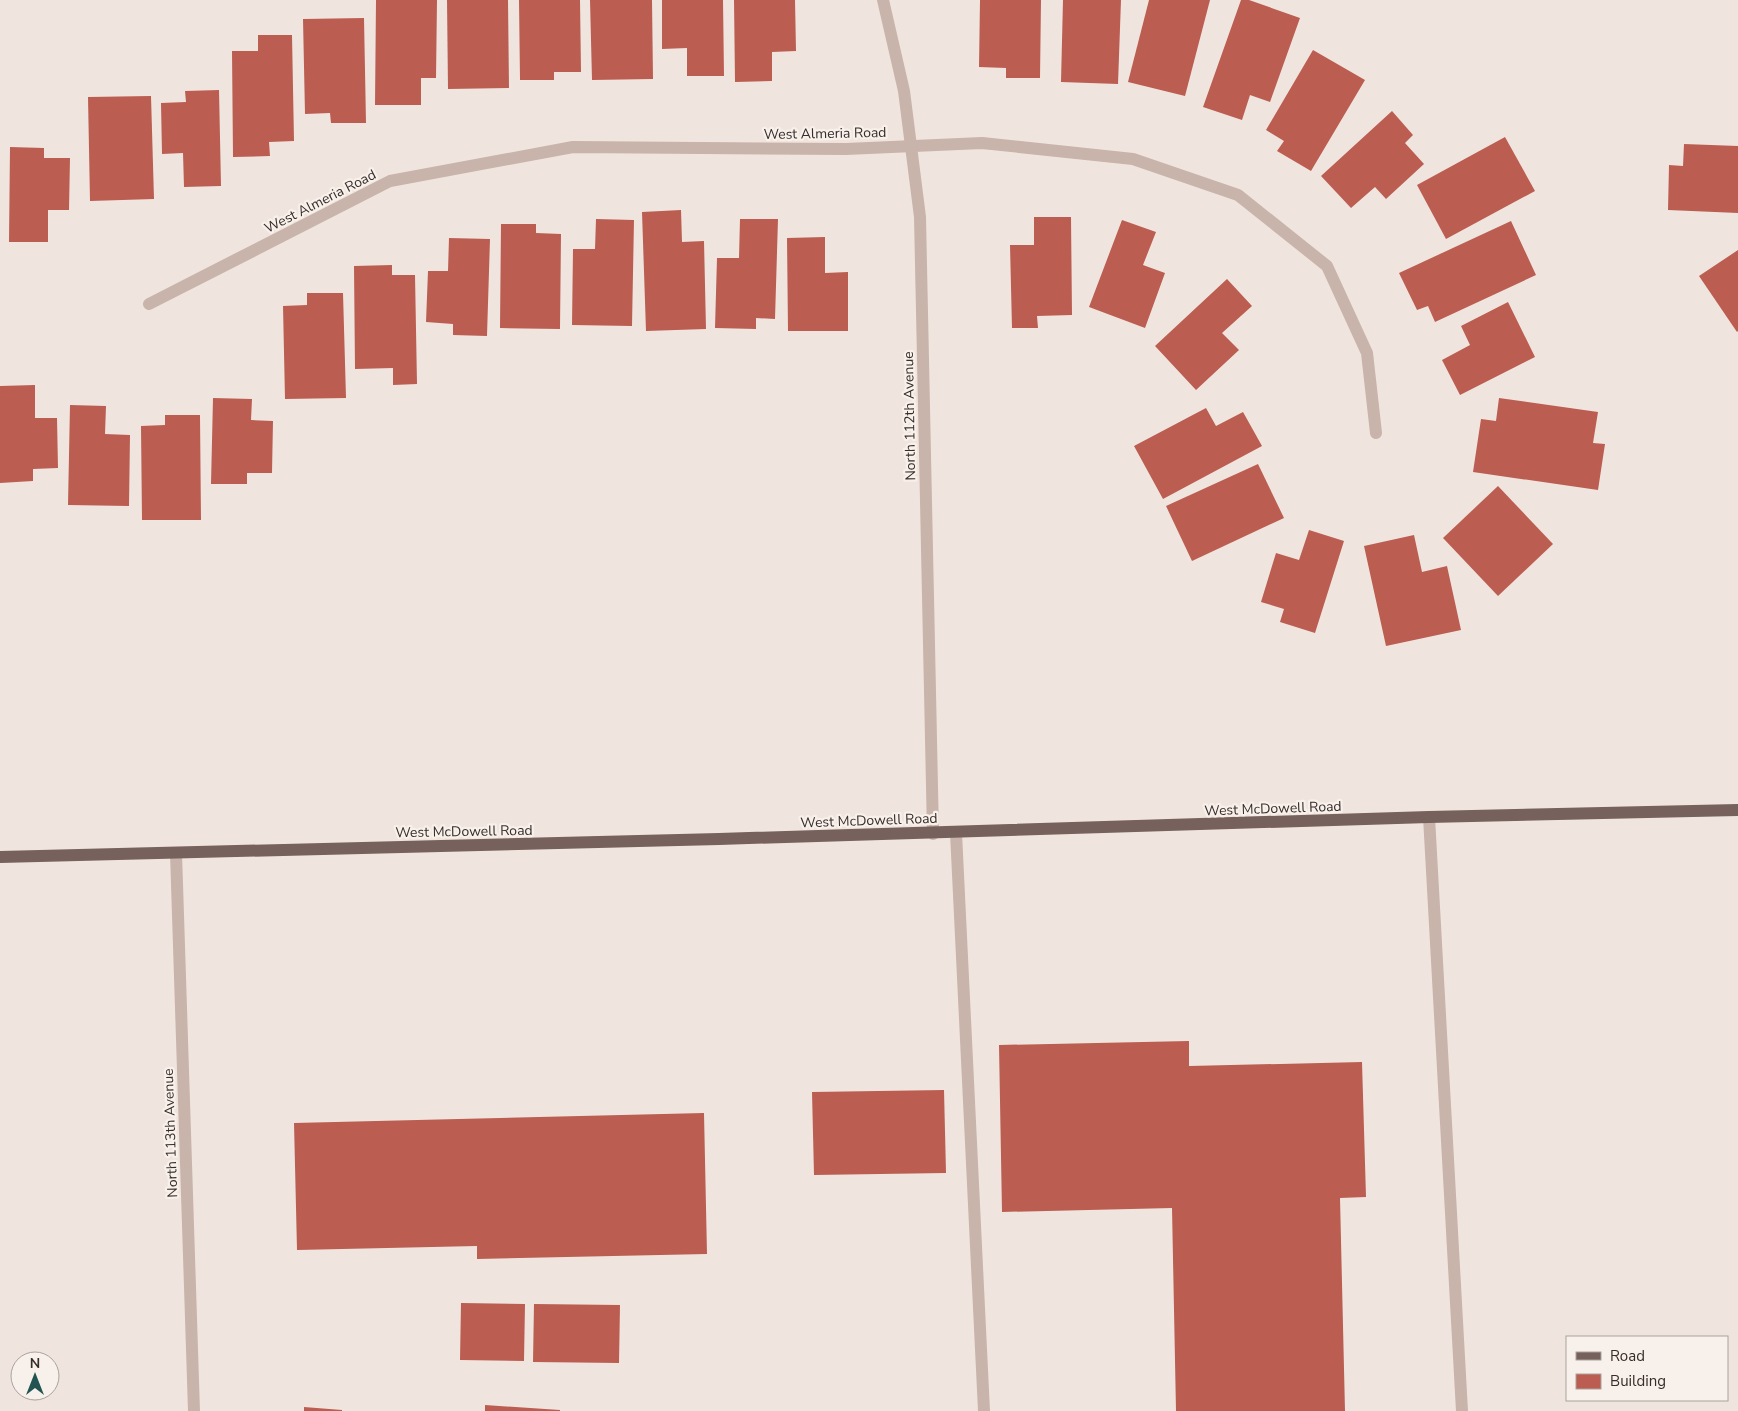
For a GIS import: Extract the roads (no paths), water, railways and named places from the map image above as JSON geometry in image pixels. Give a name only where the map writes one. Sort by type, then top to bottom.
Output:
[{"type":"main road","name":"West McDowell Road","points":[[0,857],[933,834],[1429,817],[1738,810]]},
{"type":"street","name":"North 112th Avenue","points":[[883,0],[904,92],[920,217],[933,834]]},
{"type":"street","name":"West Almeria Road","points":[[149,304],[390,181],[573,147],[846,149],[982,142],[1133,159],[1238,195],[1327,266],[1367,353],[1376,433]]},
{"type":"street","points":[[1429,817],[1462,1411]]},
{"type":"street","points":[[956,833],[984,1411]]},
{"type":"street","name":"North 113th Avenue","points":[[176,853],[194,1411]]}]
